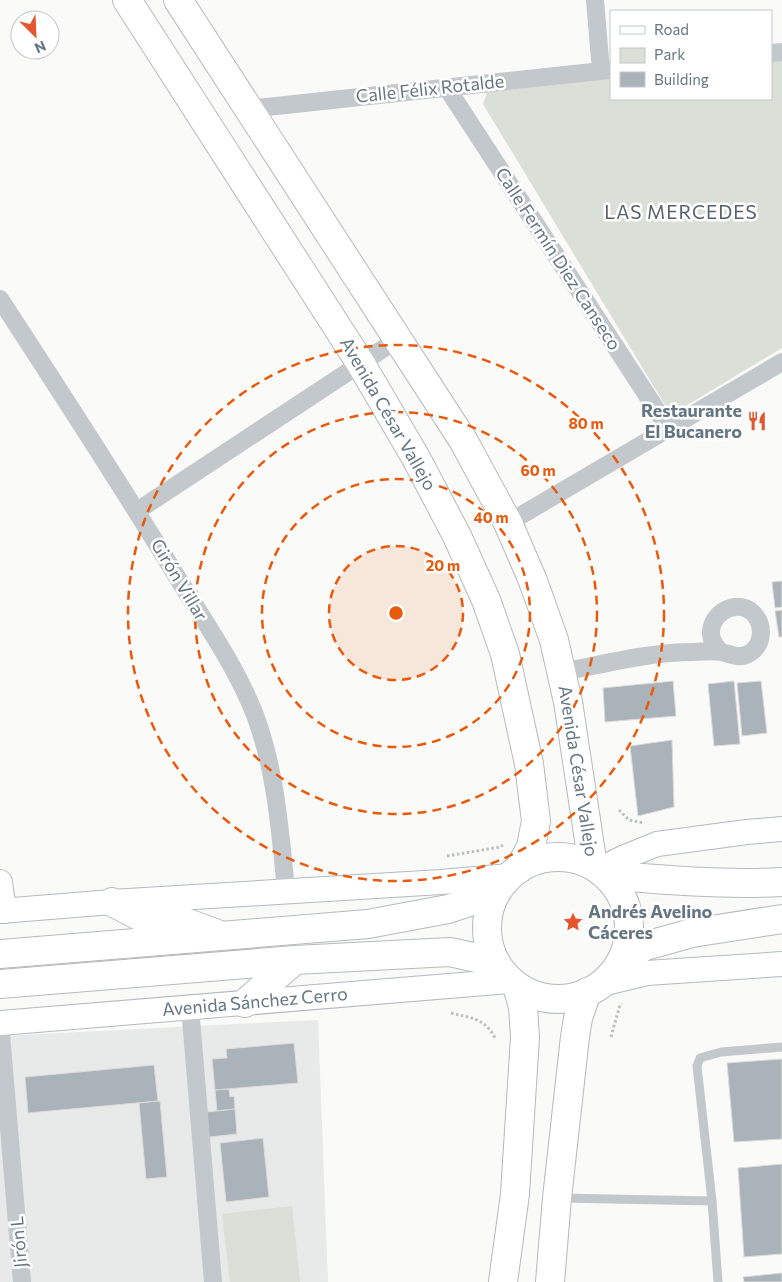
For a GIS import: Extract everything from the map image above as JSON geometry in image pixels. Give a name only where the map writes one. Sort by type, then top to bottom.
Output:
[{"type":"main road","name":"Avenida César Vallejo","points":[[127,0],[361,364],[416,458],[457,536],[486,600],[505,654],[530,764],[536,822],[531,847],[508,880]]},
{"type":"main road","name":"Avenida César Vallejo","points":[[178,0],[463,440],[508,523],[554,640],[570,711],[599,871]]},
{"type":"main road","points":[[599,871],[625,857],[657,844],[782,829]]},
{"type":"main road","points":[[0,954],[368,924],[448,910],[508,880],[539,860],[550,858],[572,859],[599,871],[687,881],[755,884],[782,882]]},
{"type":"main road","points":[[550,1282],[557,1198],[578,1018],[594,988],[612,974],[621,961],[629,935],[627,909],[622,897],[599,871]]},
{"type":"main road","points":[[0,882],[2,911],[286,890],[508,880]]},
{"type":"main road","points":[[504,1282],[515,1194],[525,1037],[523,1008],[508,976],[490,951],[487,928],[488,916],[508,880]]},
{"type":"main road","points":[[112,902],[143,918],[171,917],[223,936]]},
{"type":"main road","points":[[621,961],[645,946],[692,933],[782,919]]},
{"type":"main road","name":"Avenida Sánchez Cerro","points":[[0,984],[295,960],[450,952],[508,976]]},
{"type":"main road","points":[[245,1003],[295,960]]},
{"type":"main road","points":[[508,976],[528,992],[551,999],[575,997],[594,988],[647,973],[782,964]]},
{"type":"main road","name":"Avenida Sánchez Cerro","points":[[0,1023],[245,1003],[508,976]]},
{"type":"main road","points":[[515,1194],[557,1198]]},
{"type":"street","points":[[595,0],[606,71]]},
{"type":"street","name":"Calle Félix Rotalde","points":[[248,109],[606,71]]},
{"type":"street","name":"Calle Fermín Diez Canseco","points":[[447,88],[669,430]]},
{"type":"street","name":"Girón Villar","points":[[0,298],[137,511],[231,666],[254,715],[270,763],[286,890]]},
{"type":"street","points":[[137,511],[398,339]]},
{"type":"street","points":[[508,523],[782,362]]},
{"type":"street","points":[[561,672],[670,652],[720,652]]},
{"type":"street","points":[[190,1008],[213,1282]]},
{"type":"street","name":"Jirón L","points":[[0,1023],[22,1282]]},
{"type":"lane","points":[[718,1282],[712,1201],[697,1066],[700,1058],[721,1052],[782,1048]]},
{"type":"lane","points":[[557,1198],[712,1201]]},
{"type":"path","points":[[446,856],[500,847],[505,842]]},
{"type":"path","points":[[612,1037],[620,1005],[627,1002]]},
{"type":"path","points":[[451,1013],[482,1021],[491,1030],[495,1038]]},
{"type":"shaded area","points":[[318,1020],[328,1282],[0,1282],[0,1036]]},
{"type":"green space","points":[[782,60],[782,348],[671,415],[483,104],[487,92],[610,79],[610,100],[772,100],[772,61]]},
{"type":"green space","points":[[292,1206],[300,1282],[230,1282],[222,1214]]},
{"type":"building","points":[[782,581],[782,607],[775,608],[772,582]]},
{"type":"building","points":[[782,610],[782,637],[779,637],[775,611]]},
{"type":"building","points":[[673,681],[676,716],[605,722],[603,688]]},
{"type":"building","points":[[734,681],[740,744],[714,746],[708,684]]},
{"type":"building","points":[[761,681],[767,733],[742,736],[737,683]]},
{"type":"building","points":[[672,740],[674,807],[638,816],[630,746]]},
{"type":"building","points":[[294,1043],[298,1083],[215,1090],[212,1059],[227,1058],[226,1049]]},
{"type":"building","points":[[782,1059],[782,1139],[734,1142],[727,1063]]},
{"type":"building","points":[[154,1065],[158,1101],[28,1113],[25,1077]]},
{"type":"building","points":[[229,1089],[230,1097],[234,1096],[235,1109],[217,1111],[215,1090]]},
{"type":"building","points":[[160,1101],[167,1177],[146,1179],[139,1103]]},
{"type":"building","points":[[235,1109],[237,1134],[209,1137],[207,1112]]},
{"type":"building","points":[[263,1138],[269,1197],[226,1202],[220,1143]]},
{"type":"building","points":[[782,1164],[782,1254],[744,1257],[738,1168]]},
{"type":"building","points":[[782,1273],[782,1282],[744,1282],[743,1277]]},
{"type":"place","name":"Restaurante El Bucanero","points":[[757,421]]},
{"type":"place","name":"Andrés Avelino Cáceres","points":[[573,922]]},
{"type":"district","name":"LAS MERCEDES","points":[[681,212]]}]
